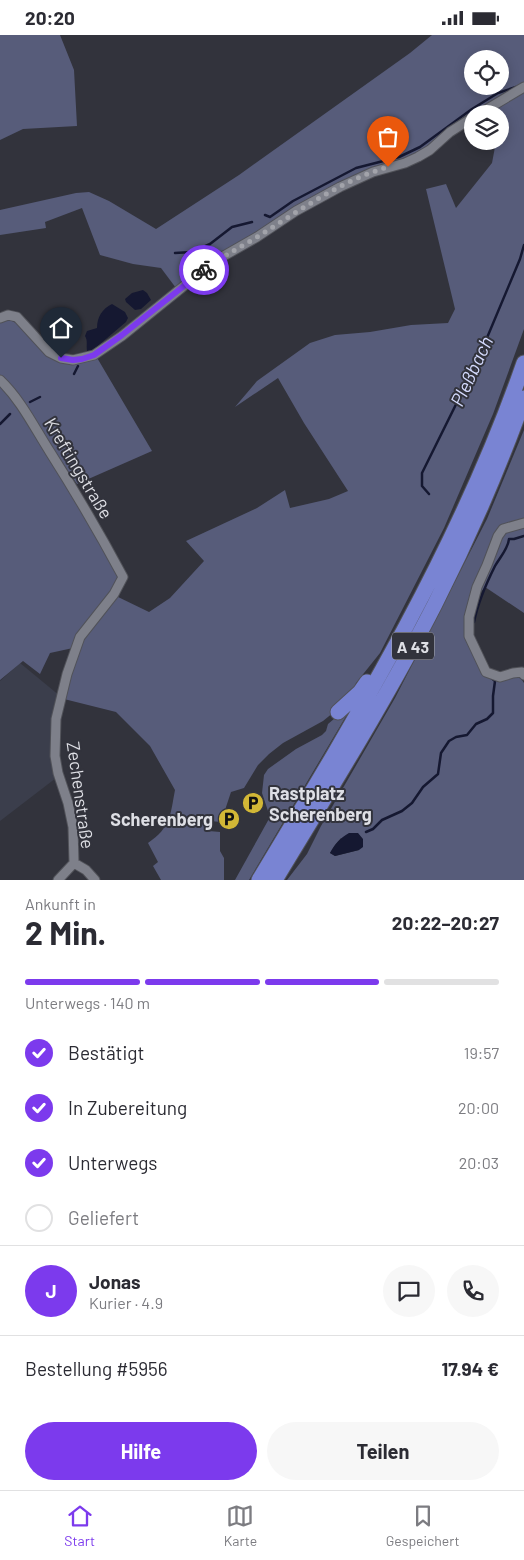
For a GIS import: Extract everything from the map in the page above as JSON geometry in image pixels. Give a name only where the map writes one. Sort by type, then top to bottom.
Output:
[{"type":"highway","name":"A 43","points":[[259,880],[401,637],[476,485],[524,363]]},
{"type":"highway","name":"A 43","points":[[275,880],[402,666],[436,603],[495,475],[524,398]]},
{"type":"highway","points":[[338,712],[360,692],[401,637]]},
{"type":"street","points":[[494,105],[524,87]]},
{"type":"street","points":[[0,318],[8,315],[17,317],[50,352],[61,358],[73,360],[94,355],[215,261],[257,237],[296,211],[340,187],[372,172],[418,157],[464,123]]},
{"type":"street","name":"Kreftingstraße","points":[[0,380],[12,393],[28,417],[93,521],[123,577]]},
{"type":"street","points":[[524,523],[503,529],[498,536],[472,602],[469,617],[469,636],[486,672],[500,677],[518,672],[522,672],[524,675]]},
{"type":"street","name":"Zechenstraße","points":[[58,880],[74,863],[72,827],[68,803],[58,773],[55,756],[56,719],[67,674],[80,637],[114,594],[123,577]]},
{"type":"street","points":[[74,863],[86,870],[95,880]]},
{"type":"shaded area","points":[[0,35],[60,35],[74,70],[77,126],[23,129],[0,140]]},
{"type":"shaded area","points":[[432,35],[524,35],[524,86],[509,91],[509,50],[464,50],[464,95],[501,95],[486,105],[464,105],[464,121],[429,149],[404,161],[372,169],[176,288],[161,268],[133,264],[100,255],[82,208],[45,222],[46,228],[0,235],[0,210],[76,193],[89,192],[109,201],[156,229],[239,175],[410,53]]},
{"type":"shaded area","points":[[524,89],[524,329],[493,414],[444,528],[380,653],[356,683],[352,694],[323,721],[283,743],[269,754],[258,765],[244,788],[231,792],[221,822],[210,821],[209,831],[220,832],[220,851],[224,858],[224,880],[161,880],[153,866],[158,862],[148,843],[165,826],[170,814],[175,790],[150,746],[116,712],[64,699],[82,639],[116,596],[149,612],[170,598],[204,561],[186,541],[257,508],[285,490],[290,508],[329,499],[348,491],[304,423],[278,378],[235,407],[257,381],[310,343],[335,335],[370,332],[411,325],[448,323],[455,309],[426,189],[446,184],[456,208],[492,163],[494,150],[509,150],[509,105],[497,105]]},
{"type":"shaded area","points":[[143,290],[151,300],[141,309],[135,310],[125,299],[132,293]]},
{"type":"shaded area","points":[[112,304],[125,312],[128,318],[126,322],[93,350],[87,351],[85,336],[87,331],[97,328],[101,314],[105,308]]},
{"type":"shaded area","points":[[5,320],[20,325],[59,359],[96,356],[152,451],[77,484],[9,384],[0,375],[0,322]]},
{"type":"shaded area","points":[[0,386],[10,394],[118,574],[116,584],[73,648],[50,653],[40,674],[23,661],[0,680]]},
{"type":"shaded area","points":[[524,430],[524,613],[485,587],[475,599],[466,636],[485,673],[512,674],[524,683],[524,880],[287,880],[307,854],[321,826],[395,698],[487,519]],"holes":[[[341,838],[359,850],[335,856],[330,853]]]},
{"type":"shaded area","points":[[20,663],[60,696],[56,778],[0,821],[0,681]]},
{"type":"shaded area","points":[[355,701],[249,880],[235,880],[270,817],[262,793],[264,775],[268,769],[296,749],[322,735],[326,731],[328,724]]},
{"type":"shaded area","points":[[349,833],[358,833],[363,839],[363,847],[359,850],[335,856],[330,853],[338,841]]},
{"type":"waterway","points":[[265,215],[270,217],[293,201],[356,168],[399,157],[420,147],[472,109],[498,93],[516,87]]},
{"type":"waterway","points":[[175,253],[192,252],[210,244],[232,227],[252,222]]},
{"type":"waterway","name":"Pleßbach","points":[[429,494],[422,486],[422,473],[476,364],[520,259],[524,245]]},
{"type":"waterway","points":[[74,374],[78,366]]},
{"type":"waterway","points":[[30,402],[40,397]]},
{"type":"waterway","points":[[0,424],[10,414]]},
{"type":"waterway","name":"Pleßbach","points":[[474,622],[485,586],[509,539],[524,536]]},
{"type":"waterway","name":"Pleßbach","points":[[366,832],[373,829],[382,820],[402,811],[412,803],[423,787],[438,774],[441,753],[449,741],[456,737],[467,735],[476,724],[487,719],[493,713],[495,681],[490,677]]},
{"type":"way so far","points":[[204,270],[215,261],[257,237],[296,211],[365,175],[388,167]]},
{"type":"place","name":"Rastplatz Scherenberg","points":[[253,803]]},
{"type":"place","name":"Scherenberg","points":[[229,819]]},
{"type":"route","points":[[61,358],[73,360],[94,355],[204,270]]}]
